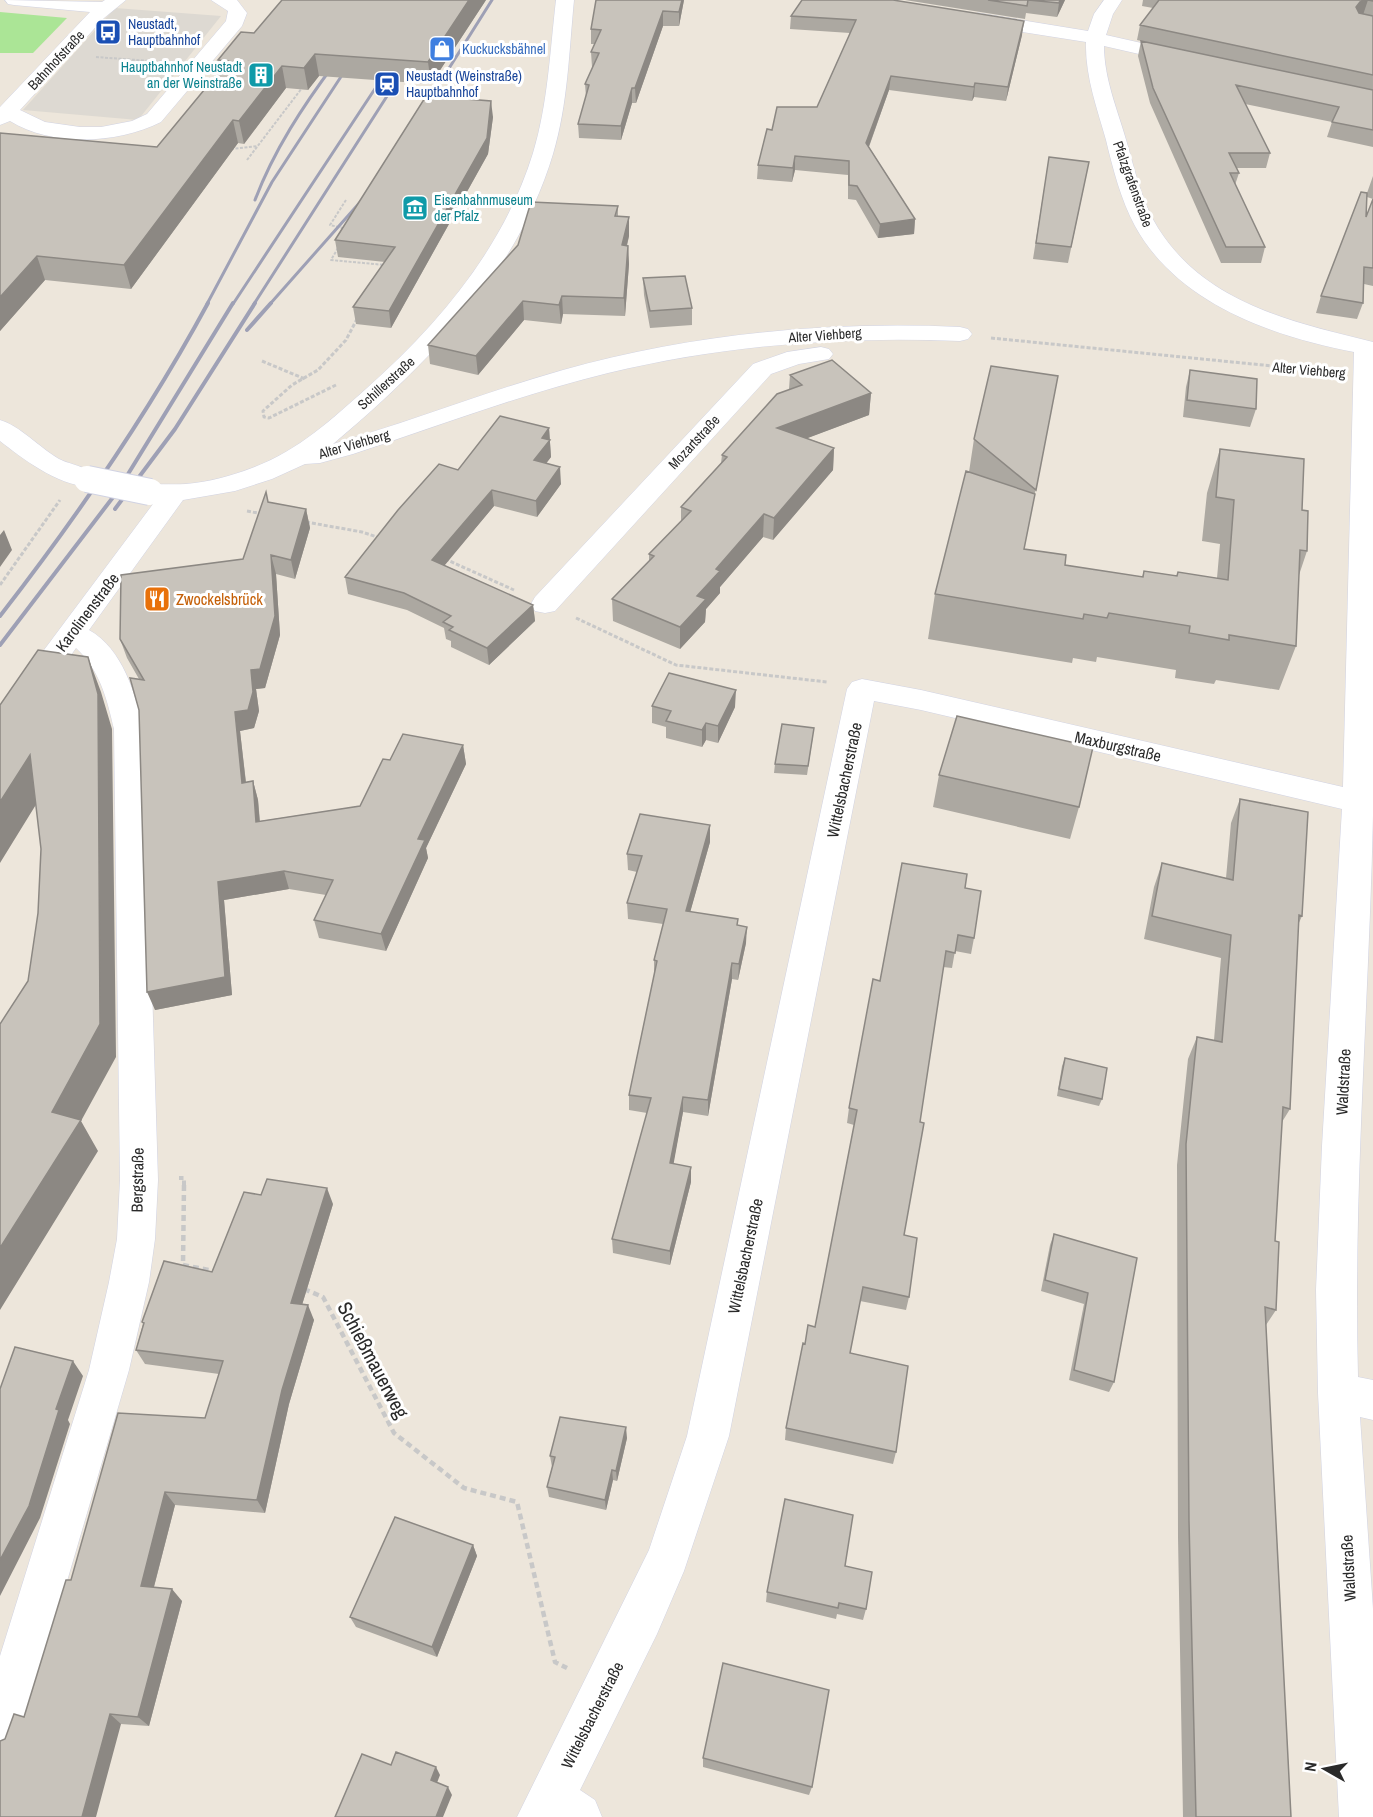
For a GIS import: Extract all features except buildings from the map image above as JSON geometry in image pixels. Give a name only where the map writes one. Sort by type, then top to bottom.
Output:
[{"type":"street","name":"Bahnhofstraße","points":[[14,0],[110,4]]},
{"type":"street","name":"Bahnhofstraße","points":[[110,4],[4,115],[39,128],[102,133],[128,130],[154,118],[238,18],[238,13],[232,4],[220,0]]},
{"type":"street","name":"Schillerstraße","points":[[0,428],[40,461],[82,478],[162,493],[215,487],[261,473],[300,456],[401,371],[442,330],[487,272],[516,220],[543,153],[565,0]]},
{"type":"street","name":"Pfalzgrafenstraße","points":[[1113,0],[1099,22],[1095,38],[1098,80],[1128,178],[1146,226],[1162,250],[1208,288],[1265,320],[1302,333],[1369,348]]},
{"type":"street","points":[[958,16],[1095,38],[1201,62]]},
{"type":"street","name":"Alter Viehberg","points":[[300,456],[320,455],[344,449],[540,385],[608,366],[725,344],[872,332],[960,334]]},
{"type":"street","name":"Mozartstraße","points":[[545,604],[762,369],[795,357],[850,351],[863,345],[872,332]]},
{"type":"street","name":"Waldstraße","points":[[1363,1817],[1355,1396],[1336,1290],[1340,1146],[1366,803],[1365,375],[1369,348]]},
{"type":"street","name":"Karolinenstraße","points":[[0,731],[71,632],[162,493]]},
{"type":"street","name":"Bergstraße","points":[[0,1731],[109,1370],[129,1282],[136,1239],[139,1180],[129,729],[122,700],[102,657],[96,647],[86,638],[71,632]]},
{"type":"street","name":"Maxburgstraße","points":[[862,689],[921,700],[1366,803]]},
{"type":"street","name":"Wittelsbacherstraße","points":[[556,1811],[660,1576],[708,1436],[862,689]]},
{"type":"path","points":[[61,54],[198,65]]},
{"type":"path","points":[[248,160],[306,82]]},
{"type":"path","points":[[228,148],[258,146]]},
{"type":"path","points":[[344,238],[350,230],[330,225],[346,200]]},
{"type":"path","points":[[339,247],[331,260],[388,266]]},
{"type":"path","points":[[341,382],[269,417],[264,417],[263,411],[275,398],[318,370],[346,340],[363,311]]},
{"type":"path","name":"Alter Viehberg","points":[[960,334],[1365,375]]},
{"type":"path","points":[[262,361],[305,379]]},
{"type":"path","points":[[0,585],[82,478]]},
{"type":"path","points":[[184,1178],[183,1265],[218,1272]]},
{"type":"path","name":"Schießmauerweg","points":[[299,1288],[311,1290],[323,1297],[394,1433],[464,1488],[517,1502],[555,1662]]},
{"type":"green space","points":[[0,12],[67,18],[33,53],[0,53]]},
{"type":"shaded area","points":[[115,8],[221,16],[138,120],[23,110]]},
{"type":"railway","points":[[424,108],[492,0]]},
{"type":"railway","points":[[255,200],[290,129],[335,63]]},
{"type":"railway","points":[[207,304],[272,182],[348,66]]},
{"type":"railway","points":[[233,304],[390,66]]},
{"type":"railway","points":[[254,304],[405,68]]},
{"type":"railway","points":[[270,304],[362,200]]},
{"type":"railway","points":[[0,616],[57,541],[136,425],[208,303]]},
{"type":"railway","points":[[0,645],[117,492],[233,303]]},
{"type":"railway","points":[[115,509],[175,429],[255,303]]},
{"type":"railway","points":[[247,330],[271,303]]},
{"type":"place","name":"Neustadt, Hauptbahnhof","points":[[108,32]]},
{"type":"place","name":"Kuckucksbähnel","points":[[442,49]]},
{"type":"place","name":"Hauptbahnhof Neustadt an der Weinstraße","points":[[261,75]]},
{"type":"place","name":"Neustadt (Weinstraße) Hauptbahnhof","points":[[387,84]]},
{"type":"place","name":"Eisenbahnmuseum der Pfalz","points":[[415,208]]},
{"type":"place","name":"Zwockelsbrück","points":[[157,599]]}]
